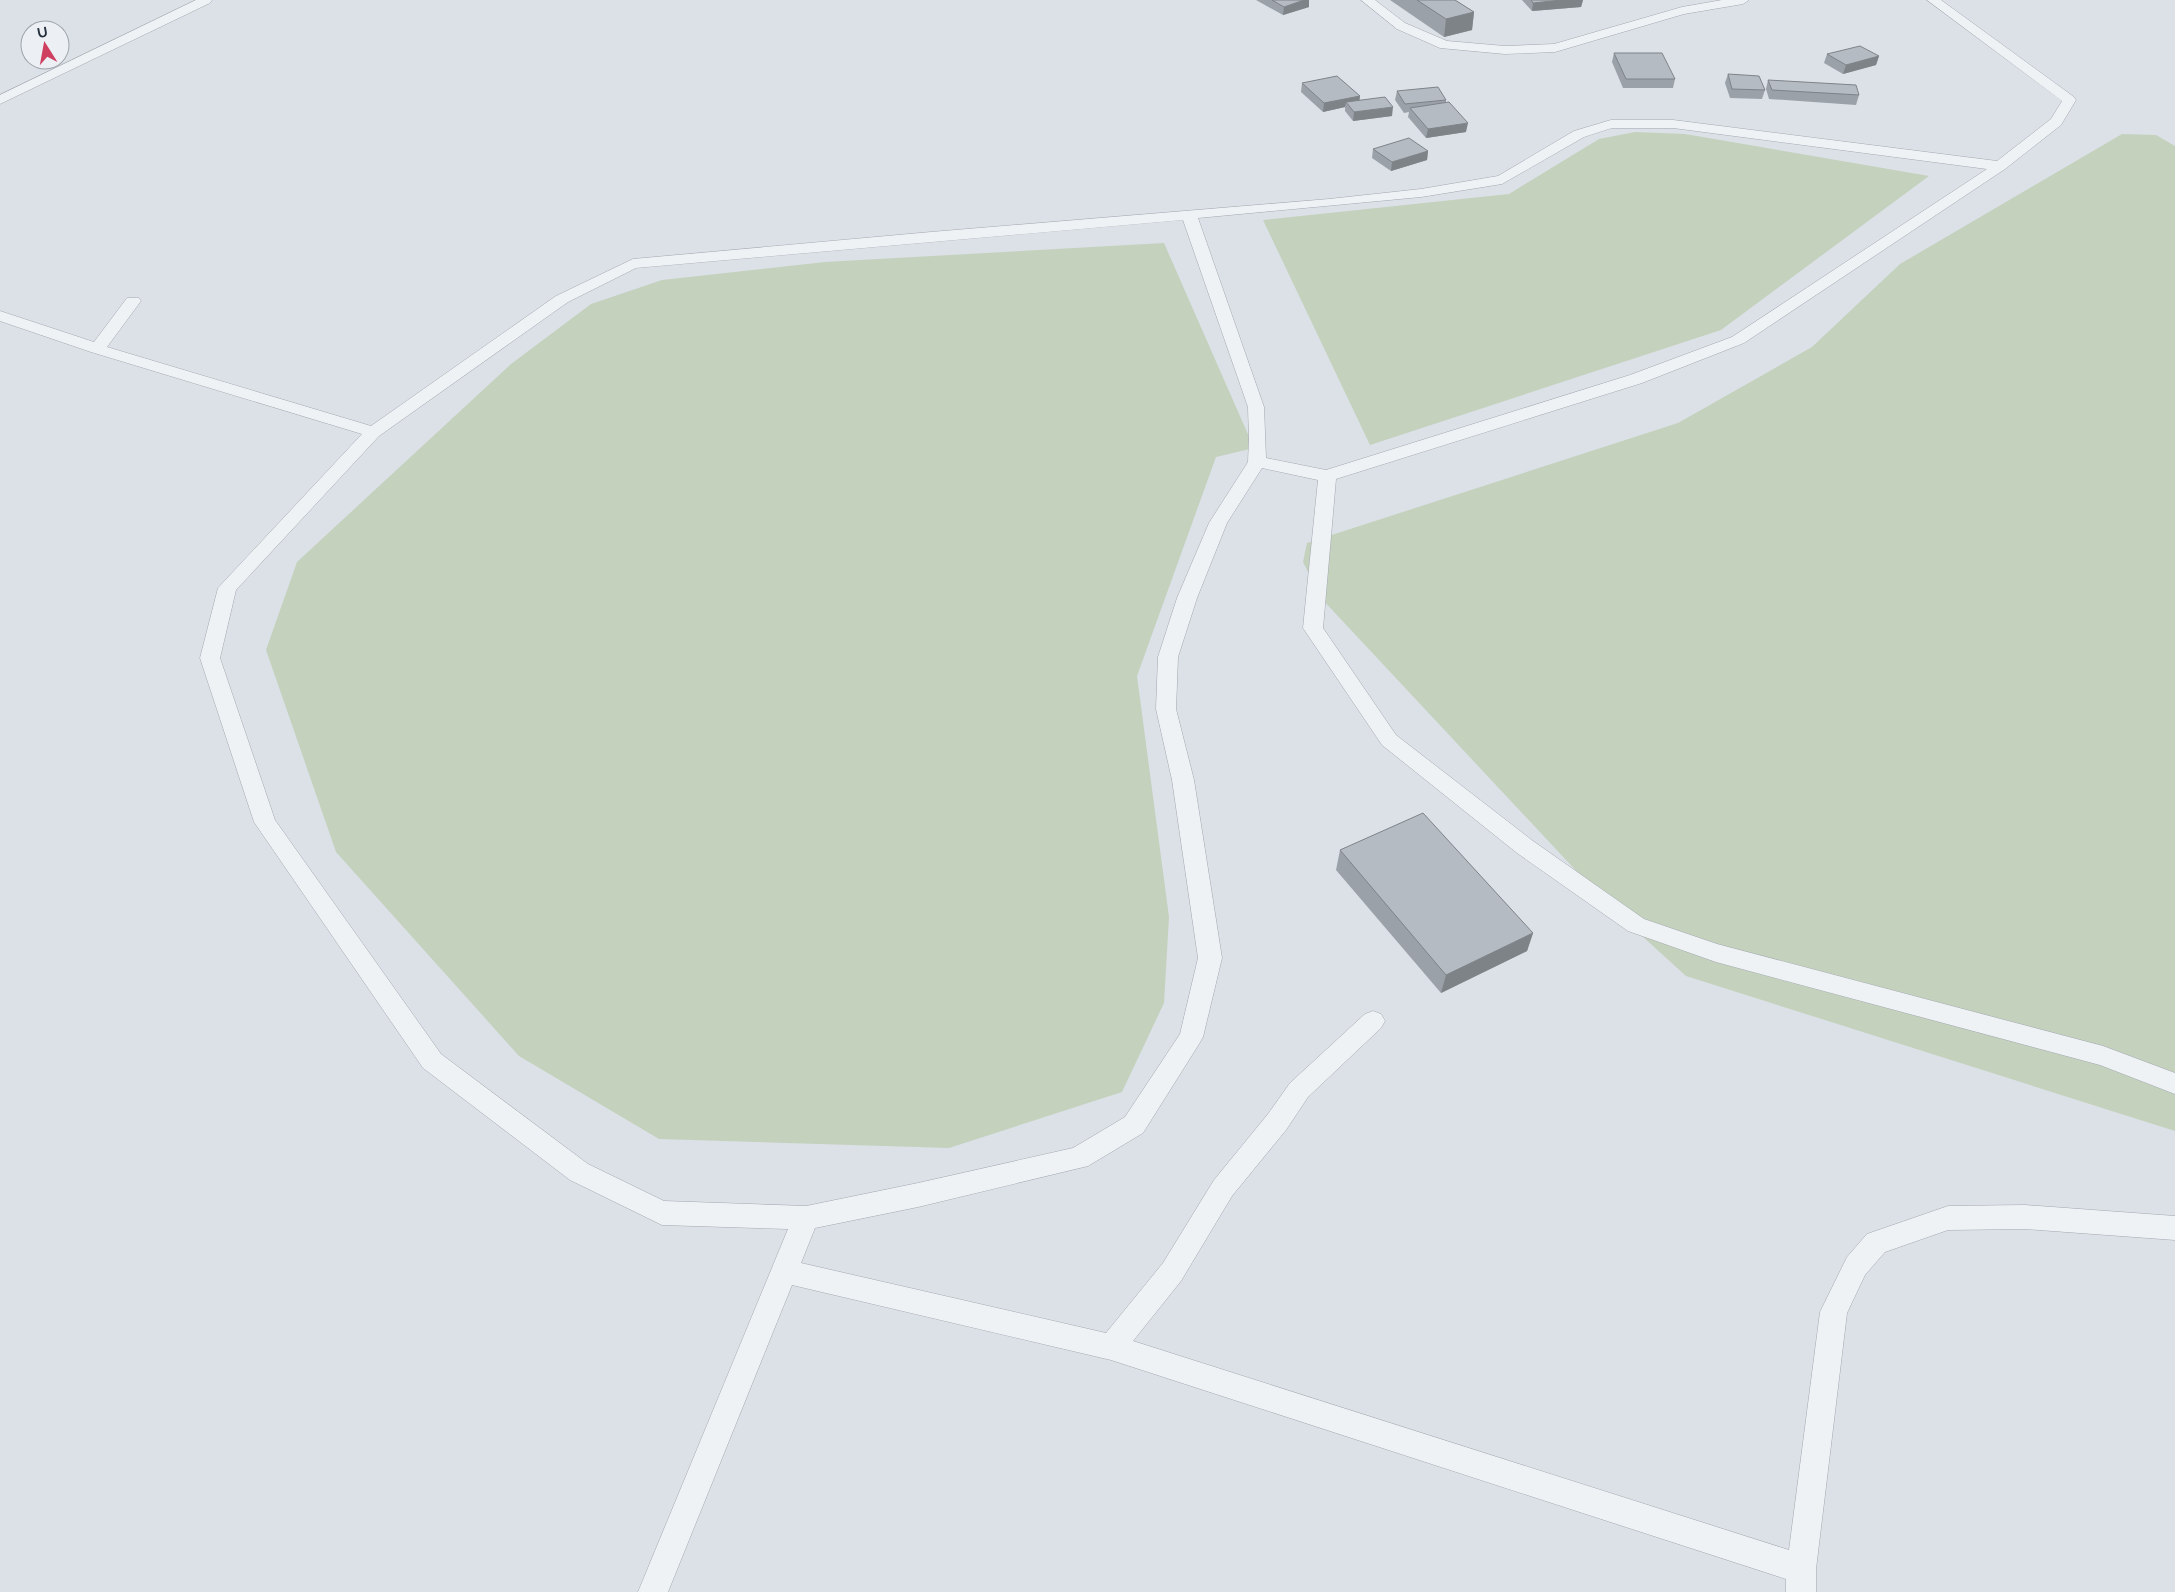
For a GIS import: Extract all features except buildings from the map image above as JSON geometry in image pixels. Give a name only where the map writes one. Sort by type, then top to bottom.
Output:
[{"type":"lane","points":[[0,100],[206,0]]},
{"type":"lane","points":[[1366,0],[1401,26],[1444,45],[1505,50],[1555,48],[1682,11],[1743,0]]},
{"type":"lane","points":[[1257,462],[1327,476],[1636,379],[1738,340],[2000,166],[2056,122],[2069,100],[1933,0]]},
{"type":"lane","points":[[1189,215],[1256,407],[1257,462],[1218,523],[1187,598],[1168,657],[1166,710],[1184,780],[1197,881],[1210,958],[1191,1037],[1134,1125],[1079,1158],[918,1195],[806,1218],[662,1213],[579,1172],[432,1061],[265,822],[210,658],[227,588],[373,432],[562,299],[633,264],[1403,195],[1502,180],[1579,134],[1611,124],[1673,124],[2000,166]]},
{"type":"lane","points":[[96,349],[133,301]]},
{"type":"lane","points":[[0,316],[96,349],[373,432]]},
{"type":"lane","points":[[1327,476],[1313,628],[1389,740],[1525,848],[1636,925],[1716,952],[2102,1056],[2175,1084]]},
{"type":"lane","points":[[1111,1348],[1172,1272],[1223,1188],[1277,1122],[1299,1090],[1373,1021]]},
{"type":"lane","points":[[784,1271],[1111,1348],[1801,1580],[1834,1312],[1856,1266],[1876,1243],[1948,1218],[2025,1217],[2175,1228]]},
{"type":"lane","points":[[653,1592],[806,1218]]},
{"type":"green space","points":[[1635,132],[1685,134],[1929,176],[1721,330],[1370,445],[1263,220],[1509,194],[1599,139]]},
{"type":"green space","points":[[2122,134],[2156,135],[2175,146],[2175,1131],[1686,976],[1609,906],[1321,598],[1303,562],[1307,543],[1678,423],[1812,347],[1900,264]]},
{"type":"green space","points":[[1164,243],[1254,448],[1216,457],[1137,676],[1169,917],[1164,1003],[1122,1092],[949,1148],[659,1139],[519,1056],[336,852],[266,650],[297,562],[511,364],[591,304],[662,280],[825,262]]}]
